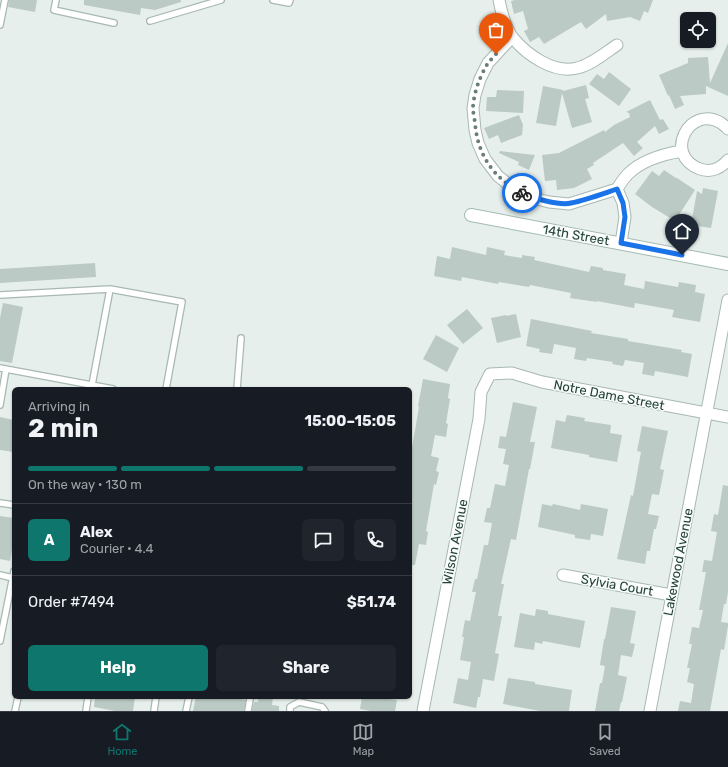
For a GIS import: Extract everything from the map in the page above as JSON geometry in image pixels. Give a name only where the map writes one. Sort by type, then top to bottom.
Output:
[{"type":"street","points":[[499,0],[502,14],[512,37],[536,58],[556,68],[566,70],[585,66],[617,45]]},
{"type":"street","points":[[512,37],[488,63],[480,79],[473,108],[478,143],[485,159],[498,176],[512,188],[529,197],[569,204],[617,189],[629,174],[646,162],[665,154],[682,151]]},
{"type":"street","points":[[728,130],[721,123],[712,120],[702,120],[692,124],[686,131],[682,140],[682,151],[686,160],[694,167],[703,170],[713,170],[722,166],[728,160]]},
{"type":"street","points":[[617,189],[623,203],[625,217],[621,243]]},
{"type":"street","name":"14th Street","points":[[471,215],[728,264]]},
{"type":"street","name":"Lakewood Avenue","points":[[650,711],[728,300]]},
{"type":"street","name":"Notre Dame Street","points":[[490,374],[512,373],[542,382],[728,417]]},
{"type":"street","name":"Wilson Avenue","points":[[423,711],[479,419],[481,392],[490,374]]},
{"type":"street","name":"Sylvia Court","points":[[563,575],[671,595]]},
{"type":"lane","points":[[0,24],[5,0]]},
{"type":"lane","points":[[56,0],[54,10],[114,23]]},
{"type":"lane","points":[[150,21],[206,2],[221,0]]},
{"type":"lane","points":[[273,0],[289,3],[290,0]]},
{"type":"lane","points":[[0,295],[110,289],[182,302],[166,387]]},
{"type":"lane","points":[[92,385],[110,289]]},
{"type":"lane","points":[[237,387],[241,338]]},
{"type":"lane","points":[[0,368],[102,387]]},
{"type":"lane","points":[[0,405],[6,369]]},
{"type":"lane","points":[[0,503],[12,505]]},
{"type":"lane","points":[[0,575],[12,578]]},
{"type":"lane","points":[[0,641],[2,617],[12,582]]},
{"type":"lane","points":[[16,711],[18,699]]},
{"type":"lane","points":[[86,711],[88,699]]},
{"type":"lane","points":[[154,711],[156,699]]},
{"type":"lane","points":[[186,711],[189,699]]},
{"type":"lane","points":[[248,711],[250,699]]},
{"type":"lane","points":[[290,711],[290,707],[299,702],[322,707],[325,711]]},
{"type":"building","points":[[9,0],[37,0],[35,12],[8,7]]},
{"type":"building","points":[[84,0],[181,0],[181,2],[155,10],[141,8],[140,15],[84,5]]},
{"type":"building","points":[[653,0],[648,13],[644,11],[640,21],[630,17],[607,21],[606,14],[586,29],[581,22],[544,44],[539,37],[530,42],[524,31],[528,29],[523,11],[514,14],[511,1]]},
{"type":"building","points":[[728,43],[728,96],[706,86],[706,94],[680,96],[684,105],[675,109],[659,75],[688,63],[688,58],[708,57],[710,83]]},
{"type":"building","points":[[609,72],[631,89],[619,106],[589,84],[597,74],[604,79]]},
{"type":"building","points":[[586,85],[589,98],[585,99],[592,122],[572,128],[562,93],[556,126],[536,123],[543,86],[563,91]]},
{"type":"building","points":[[497,90],[524,91],[523,113],[486,111],[487,97],[496,97]]},
{"type":"building","points":[[650,100],[660,120],[663,119],[669,129],[659,134],[655,126],[637,142],[643,148],[634,156],[623,143],[593,163],[594,165],[587,169],[592,179],[574,188],[557,190],[556,180],[545,181],[542,155],[559,153],[604,130],[605,132],[614,125],[630,117],[629,113],[626,112]]},
{"type":"building","points":[[519,115],[523,125],[522,135],[501,143],[498,135],[489,139],[484,128]]},
{"type":"building","points":[[500,151],[535,155],[529,170],[518,165],[519,162],[499,153]]},
{"type":"building","points":[[664,170],[695,190],[675,221],[652,207],[635,194],[652,171],[659,176]]},
{"type":"building","points":[[703,188],[718,191],[711,228],[691,225],[697,191],[702,194]]},
{"type":"building","points":[[452,247],[486,255],[487,247],[505,251],[504,255],[522,258],[522,255],[535,257],[534,260],[589,272],[591,266],[603,268],[603,270],[626,274],[624,285],[644,289],[645,281],[678,287],[679,282],[696,285],[695,292],[705,294],[700,322],[672,317],[674,310],[635,303],[634,308],[597,301],[570,298],[571,293],[530,285],[529,287],[499,282],[498,284],[462,277],[461,281],[434,276],[437,256],[450,259]]},
{"type":"building","points":[[95,263],[96,277],[0,283],[0,269]]},
{"type":"building","points":[[3,303],[23,307],[12,363],[0,361],[0,318]]},
{"type":"building","points":[[467,309],[483,328],[463,344],[447,325]]},
{"type":"building","points":[[516,314],[521,337],[497,343],[491,318]]},
{"type":"building","points":[[531,319],[592,331],[591,333],[628,339],[628,341],[682,350],[681,352],[692,354],[688,377],[655,371],[654,376],[642,374],[644,363],[625,360],[623,366],[612,364],[613,362],[587,358],[586,361],[574,359],[576,348],[554,344],[552,354],[539,352],[540,349],[526,346]]},
{"type":"building","points":[[436,335],[459,348],[447,372],[423,359]]},
{"type":"building","points":[[423,379],[450,384],[446,437],[435,435],[431,456],[439,458],[436,471],[439,472],[436,485],[434,484],[426,531],[428,532],[426,545],[419,544],[415,565],[412,565],[412,447]]},
{"type":"building","points":[[513,402],[537,407],[530,442],[535,442],[516,540],[511,539],[501,584],[504,584],[498,616],[502,616],[495,653],[499,654],[494,681],[483,679],[480,697],[478,697],[476,708],[453,703],[458,678],[468,680],[471,662],[460,660],[464,637],[462,637],[465,620],[470,621],[476,592],[472,592],[475,579],[477,579],[484,545],[488,545],[492,523],[484,522],[487,508],[490,508],[495,484],[505,486],[509,465],[503,464],[506,449],[498,448],[500,436],[506,437]]},
{"type":"building","points":[[567,415],[585,418],[584,421],[611,425],[610,433],[622,435],[617,462],[551,448],[556,420],[565,422]]},
{"type":"building","points":[[0,417],[12,420],[12,452],[0,450]]},
{"type":"building","points":[[642,426],[668,431],[660,469],[664,470],[659,495],[652,494],[648,514],[659,516],[656,529],[654,529],[650,551],[647,551],[645,564],[617,559],[631,495],[633,496],[641,452],[637,451]]},
{"type":"building","points":[[723,485],[728,486],[728,592],[721,622],[728,623],[724,650],[721,649],[710,711],[678,711],[680,701],[691,703],[694,684],[687,682],[690,668],[687,668],[692,644],[689,644],[692,627],[699,628],[703,610],[699,610],[706,572],[702,572],[704,560],[712,561],[717,532],[711,531],[714,514],[718,515]]},
{"type":"building","points":[[542,504],[552,506],[553,504],[580,510],[581,504],[608,509],[603,536],[591,534],[590,540],[575,538],[575,535],[538,527]]},
{"type":"building","points":[[0,516],[12,518],[12,550],[10,561],[0,559]]},
{"type":"building","points":[[611,607],[636,611],[630,643],[635,644],[632,657],[621,655],[618,675],[627,677],[619,711],[595,711],[605,666],[600,665]]},
{"type":"building","points":[[536,609],[548,611],[548,614],[585,621],[580,648],[543,641],[542,644],[535,642],[534,650],[514,647],[520,613],[535,616]]},
{"type":"building","points":[[508,678],[572,690],[569,711],[540,711],[503,704]]},
{"type":"building","points":[[95,699],[135,699],[133,711],[115,711],[94,707]]},
{"type":"building","points":[[196,699],[246,700],[244,711],[193,711]]},
{"type":"building","points":[[259,699],[273,699],[272,705],[279,706],[279,711],[252,711],[254,702],[258,702]]},
{"type":"building","points":[[362,699],[397,700],[395,711],[371,711],[360,709]]},
{"type":"way so far","points":[[496,54],[488,63],[480,79],[475,95],[473,108],[475,130],[478,143],[485,159],[498,176],[512,188],[522,193]]},
{"type":"route","points":[[522,193],[529,197],[549,202],[569,204],[617,189],[623,203],[625,217],[621,243],[682,255]]}]
